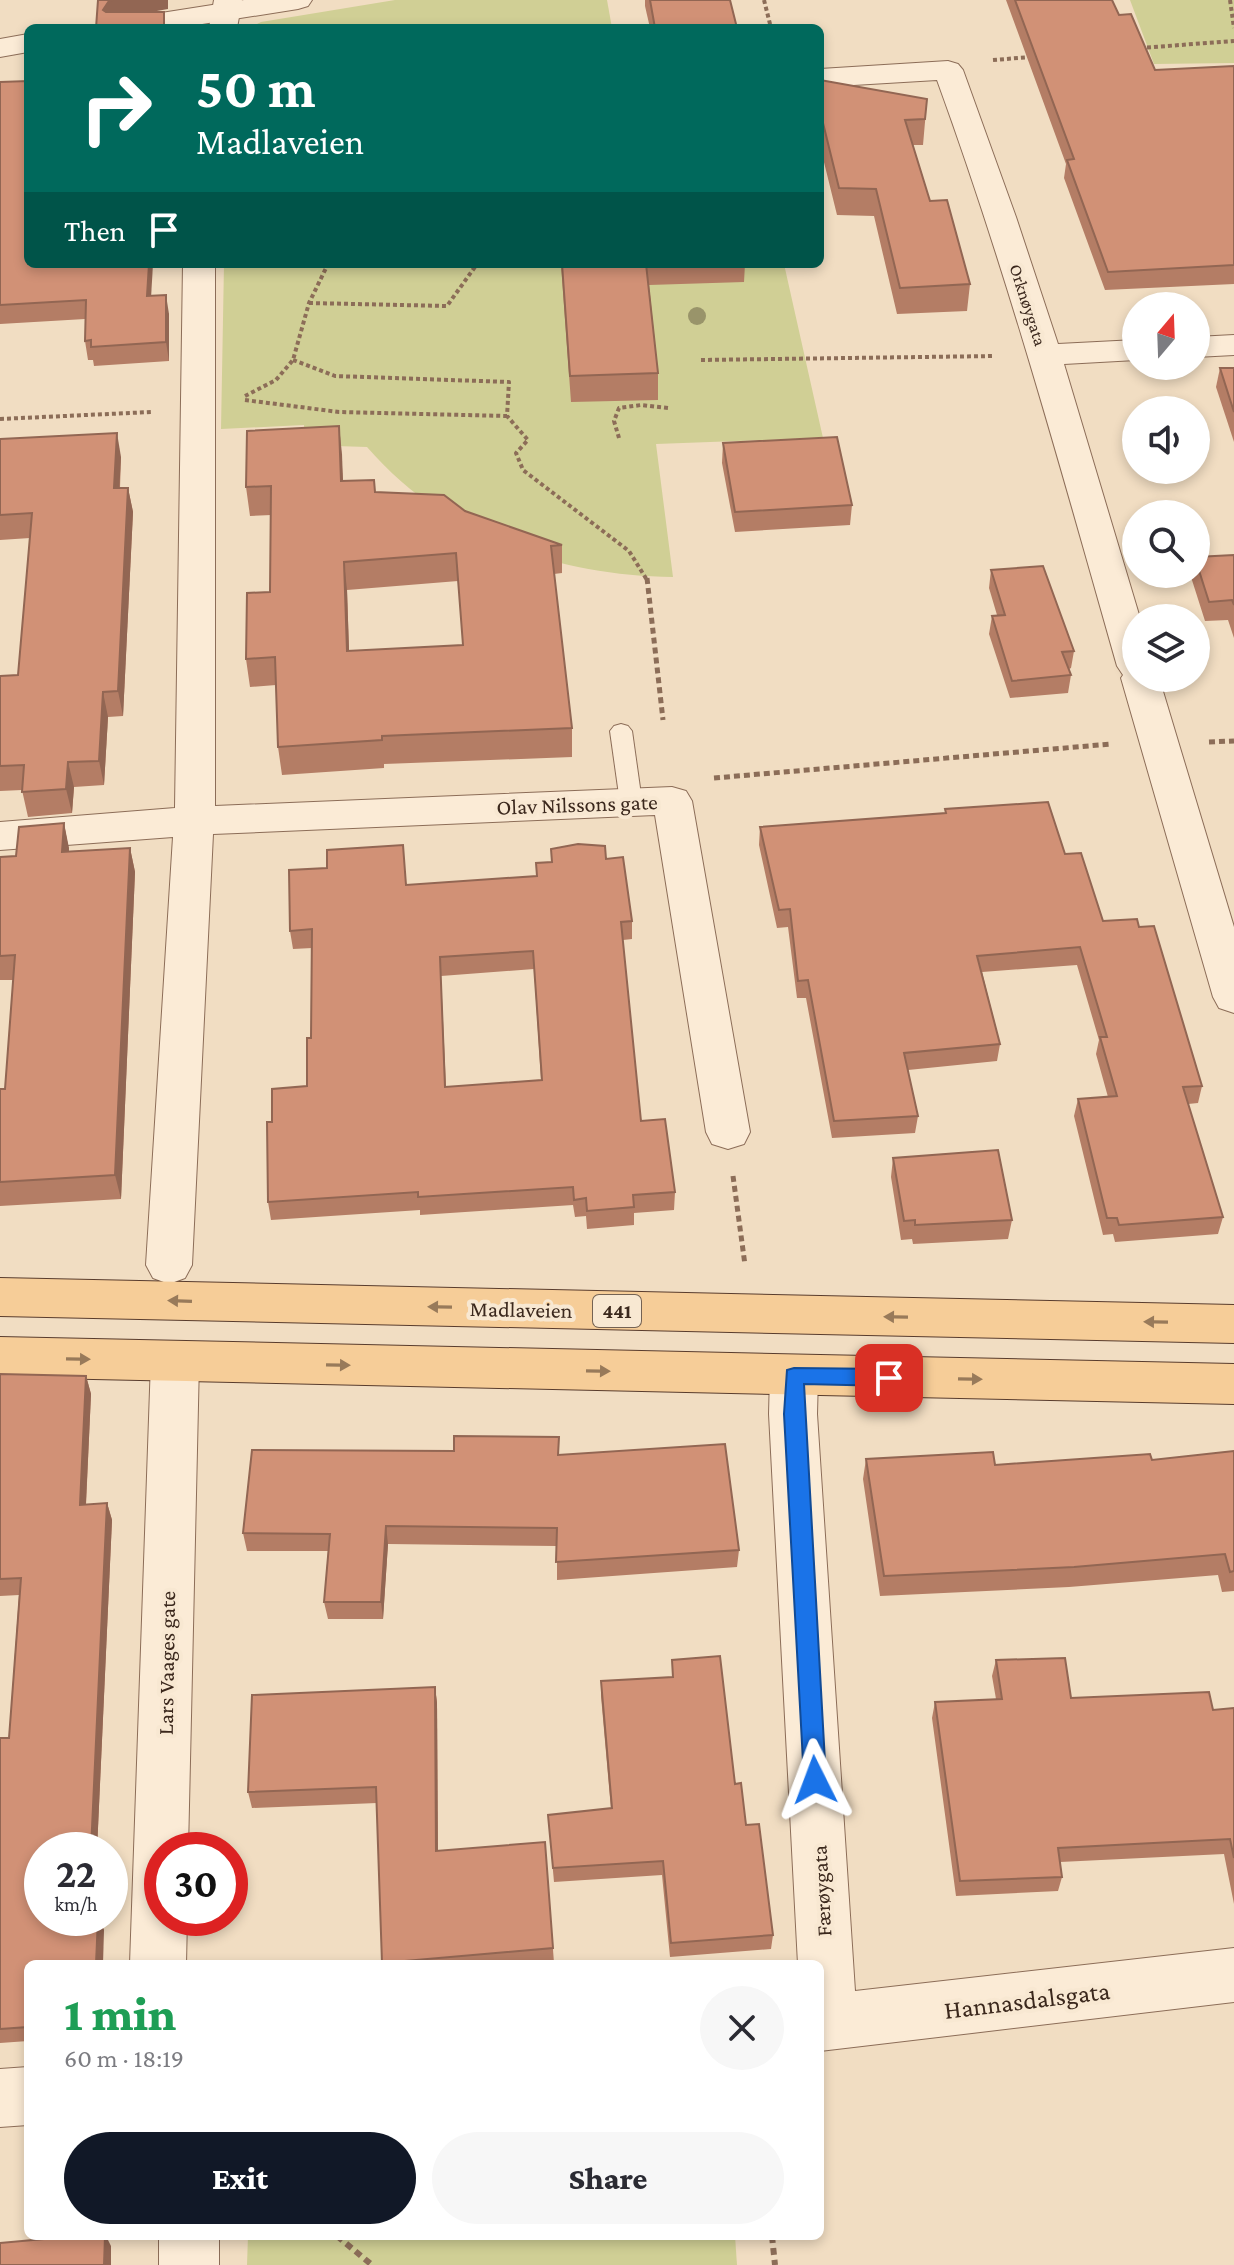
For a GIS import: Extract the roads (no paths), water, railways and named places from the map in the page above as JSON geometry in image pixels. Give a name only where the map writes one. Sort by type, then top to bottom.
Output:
[{"type":"main road","name":"Madlaveien","points":[[0,1297],[1234,1324]]},
{"type":"main road","points":[[0,1357],[1234,1384]]},
{"type":"street","points":[[150,24],[298,0]]},
{"type":"street","points":[[0,48],[24,44]]},
{"type":"street","name":"Orknøygata","points":[[824,78],[948,70],[978,150],[1045,355],[1122,618]]},
{"type":"street","points":[[169,1265],[194,821],[199,268]]},
{"type":"street","points":[[1210,346],[1234,345]]},
{"type":"street","points":[[1045,355],[1122,351]]},
{"type":"street","points":[[1144,692],[1234,997]]},
{"type":"street","name":"Olav Nilssons gate","points":[[0,836],[194,821],[657,795],[728,1132]]},
{"type":"street","name":"Lars Vaages gate","points":[[158,1960],[175,1361]]},
{"type":"street","name":"Færøygata","points":[[794,1376],[793,1414],[821,1960]]},
{"type":"street","name":"Hannasdalsgata","points":[[824,2023],[1234,1975]]},
{"type":"street","points":[[0,2098],[24,2096]]},
{"type":"street","points":[[189,2240],[189,2265]]},
{"type":"lane","points":[[621,731],[657,795]]}]
